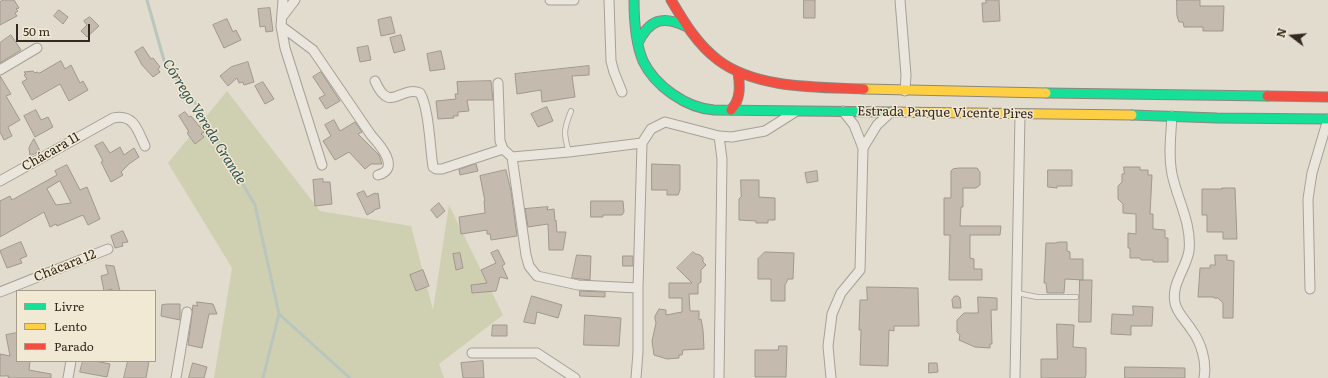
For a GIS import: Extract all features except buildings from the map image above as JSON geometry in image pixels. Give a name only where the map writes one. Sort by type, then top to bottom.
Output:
[{"type":"main road","name":"Estrada Parque Vicente Pires","points":[[634,0],[635,26],[638,43],[644,62],[655,77],[682,102],[699,108],[890,113],[1328,119]]},
{"type":"main road","name":"Estrada Parque Vicente Pires","points":[[671,0],[686,26],[711,54],[738,72],[761,80],[789,84],[905,91],[1328,97]]},
{"type":"main road","points":[[638,43],[648,26],[657,21],[667,19],[677,21],[686,26]]},
{"type":"main road","points":[[731,110],[739,96],[740,86],[738,72]]},
{"type":"main road","points":[[1216,96],[1211,107],[1217,118]]},
{"type":"street","points":[[283,0],[282,22],[285,48],[322,165]]},
{"type":"street","points":[[282,22],[295,0]]},
{"type":"street","points":[[550,0],[574,0]]},
{"type":"street","points":[[609,0],[611,61],[622,92]]},
{"type":"street","points":[[900,0],[906,75],[905,91]]},
{"type":"street","points":[[282,22],[313,50],[371,134],[381,146],[388,162],[388,170],[384,174],[378,175]]},
{"type":"street","points":[[0,70],[37,48]]},
{"type":"street","points":[[375,81],[383,96],[389,98],[416,91],[420,93],[423,98],[426,111],[433,167],[436,169],[442,169],[503,149]]},
{"type":"street","points":[[498,84],[500,141],[503,149],[512,157],[526,255],[529,266],[537,276],[578,284],[638,288]]},
{"type":"street","points":[[636,378],[638,352],[638,288],[642,143],[651,129],[665,122],[719,136],[732,137],[765,131],[796,111]]},
{"type":"street","points":[[831,378],[828,346],[832,314],[841,293],[860,270],[863,148],[854,124],[843,111]]},
{"type":"street","points":[[863,148],[877,125],[890,113]]},
{"type":"street","points":[[1015,378],[1020,115]]},
{"type":"street","name":"Chácara 11","points":[[0,181],[103,123],[121,116],[131,120],[145,146]]},
{"type":"street","points":[[1172,116],[1170,160],[1172,176],[1182,204],[1189,232],[1187,262],[1177,284],[1175,304],[1179,313],[1198,339],[1202,351],[1204,378]]},
{"type":"street","points":[[1310,289],[1308,191],[1328,119]]},
{"type":"street","points":[[719,136],[722,159],[719,378]]},
{"type":"street","points":[[512,157],[642,143]]},
{"type":"street","name":"Chácara 12","points":[[0,292],[108,249]]},
{"type":"street","points":[[176,378],[187,312]]},
{"type":"street","points":[[472,353],[537,353],[575,378]]},
{"type":"street","points":[[68,378],[71,362]]},
{"type":"lane","points":[[569,152],[565,140],[565,126],[571,110]]},
{"type":"lane","points":[[1017,294],[1037,297],[1076,297]]},
{"type":"green space","points":[[227,91],[320,211],[411,226],[433,310],[449,205],[503,315],[439,364],[444,378],[214,378],[232,268],[168,163]]},
{"type":"waterway","name":"Córrego Vereda Grande","points":[[147,0],[165,64],[197,105],[255,205],[279,314],[350,378]]},
{"type":"waterway","points":[[263,378],[279,314]]},
{"type":"traffic: fast","points":[[634,0],[637,39],[640,54],[648,70],[663,87],[672,94],[693,105],[714,110],[892,112]]},
{"type":"traffic: fast","points":[[638,43],[647,29],[657,22],[663,20],[685,26]]},
{"type":"traffic: fast","points":[[1046,93],[1267,96]]},
{"type":"traffic: fast","points":[[1132,115],[1217,118],[1328,119]]},
{"type":"traffic: slow","points":[[864,89],[1046,93]]},
{"type":"traffic: slow","points":[[892,112],[1132,115]]},
{"type":"traffic: jam","points":[[671,0],[697,40],[710,54],[733,69],[750,76],[788,85],[864,89]]},
{"type":"traffic: jam","points":[[731,110],[738,97],[738,72]]},
{"type":"traffic: jam","points":[[1267,96],[1328,97]]}]
